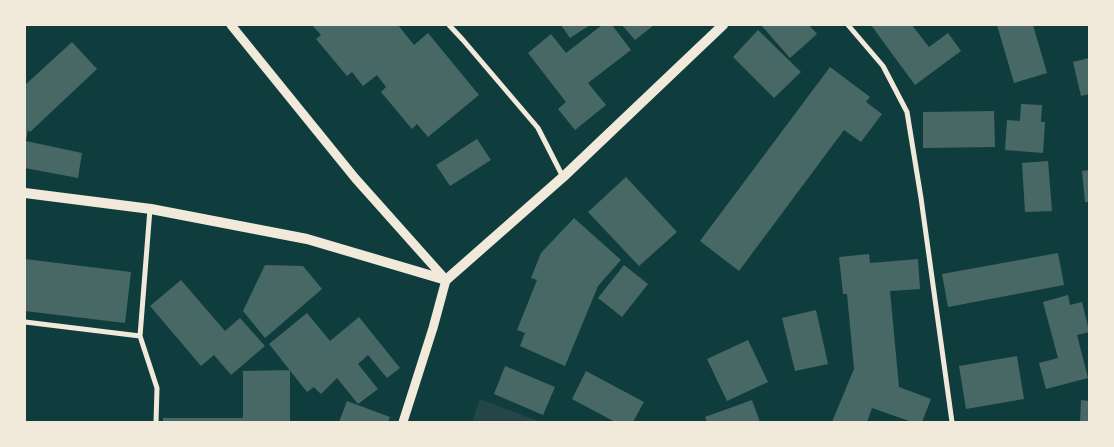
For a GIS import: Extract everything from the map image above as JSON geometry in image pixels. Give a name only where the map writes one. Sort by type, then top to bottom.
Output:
[{"type":"main road","points":[[25,193],[150,209],[307,238],[446,280],[563,177],[723,25]]},
{"type":"street","points":[[230,25],[355,178],[446,280],[403,422]]},
{"type":"street","points":[[449,25],[538,128],[563,177]]},
{"type":"street","points":[[848,25],[883,66],[907,112],[921,198],[952,422]]},
{"type":"street","points":[[150,209],[140,336],[157,388],[156,422]]},
{"type":"street","points":[[25,322],[140,336]]},
{"type":"shaded area","points":[[480,399],[541,422],[472,422]]},
{"type":"building","points":[[312,25],[398,25],[414,45],[428,33],[479,95],[428,137],[417,124],[412,129],[381,92],[386,87],[377,75],[363,86],[352,72],[347,76],[316,39],[321,35]]},
{"type":"building","points":[[561,25],[590,25],[570,38]]},
{"type":"building","points":[[602,25],[612,25],[631,50],[588,83],[606,105],[575,130],[558,109],[566,102],[528,53],[551,34],[566,53]]},
{"type":"building","points":[[622,25],[654,25],[635,40]]},
{"type":"building","points":[[761,25],[809,25],[817,34],[790,58]]},
{"type":"building","points":[[871,25],[912,25],[929,47],[948,33],[961,51],[915,85]]},
{"type":"building","points":[[997,25],[1033,25],[1047,73],[1014,83]]},
{"type":"building","points":[[758,30],[801,72],[774,98],[733,57]]},
{"type":"building","points":[[72,42],[97,69],[30,132],[28,130],[26,141],[82,153],[78,178],[25,168],[25,85]]},
{"type":"building","points":[[1089,58],[1089,94],[1081,96],[1073,62]]},
{"type":"building","points":[[830,67],[870,97],[866,102],[882,114],[861,142],[844,130],[739,271],[700,241]]},
{"type":"building","points":[[1021,104],[1042,105],[1041,122],[1045,122],[1043,153],[1005,150],[1007,120],[1020,121]]},
{"type":"building","points":[[994,111],[995,147],[923,148],[923,112]]},
{"type":"building","points":[[477,139],[491,160],[450,186],[436,165]]},
{"type":"building","points":[[1048,161],[1052,211],[1025,212],[1022,163]]},
{"type":"building","points":[[1089,170],[1089,202],[1085,202],[1082,171]]},
{"type":"building","points":[[626,177],[677,232],[639,266],[588,212]]},
{"type":"building","points":[[574,218],[621,260],[598,286],[565,366],[520,346],[525,333],[517,330],[537,280],[531,278],[541,253]]},
{"type":"building","points":[[1058,253],[1064,285],[948,307],[942,274]]},
{"type":"building","points":[[869,254],[870,263],[918,259],[920,289],[890,291],[899,387],[931,399],[922,422],[912,422],[872,408],[867,422],[832,422],[854,369],[847,294],[843,294],[839,257]]},
{"type":"building","points":[[25,259],[131,272],[125,323],[25,311]]},
{"type":"building","points":[[265,265],[303,266],[322,289],[265,338],[243,311]]},
{"type":"building","points":[[624,265],[648,284],[622,317],[598,298]]},
{"type":"building","points":[[181,280],[225,331],[240,318],[265,346],[231,375],[214,355],[201,366],[150,306]]},
{"type":"building","points":[[1068,295],[1070,305],[1082,302],[1089,331],[1077,335],[1088,378],[1046,389],[1039,363],[1058,358],[1043,302]]},
{"type":"building","points":[[816,310],[828,364],[795,371],[782,318]]},
{"type":"building","points":[[307,313],[330,341],[359,317],[400,368],[387,378],[368,355],[358,364],[378,389],[358,404],[337,378],[321,394],[314,387],[307,392],[269,344]]},
{"type":"building","points":[[748,340],[768,382],[727,401],[707,359]]},
{"type":"building","points":[[1017,356],[1024,399],[966,409],[959,366]]},
{"type":"building","points":[[505,366],[555,387],[543,415],[494,394]]},
{"type":"building","points":[[290,370],[290,422],[163,422],[163,418],[243,418],[243,371]]},
{"type":"building","points":[[586,371],[644,402],[633,422],[615,422],[572,399]]},
{"type":"building","points":[[752,400],[760,422],[707,422],[705,417]]},
{"type":"building","points":[[1081,400],[1089,401],[1089,422],[1080,422]]},
{"type":"building","points":[[347,401],[390,417],[388,422],[339,422]]}]
